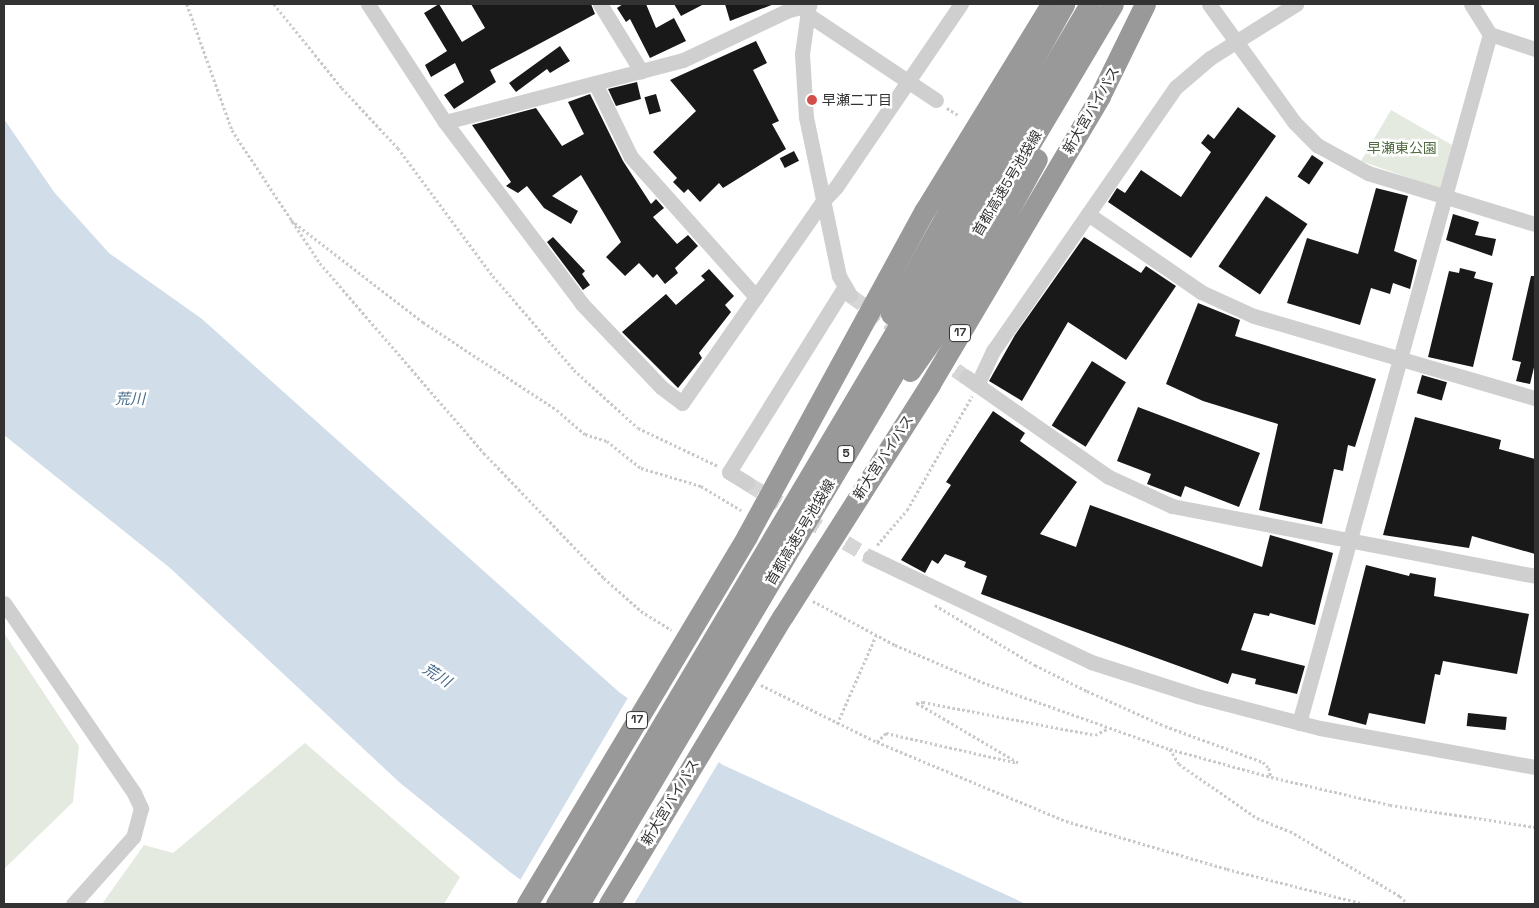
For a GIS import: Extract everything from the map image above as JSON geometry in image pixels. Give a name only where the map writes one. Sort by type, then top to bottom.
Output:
[{"type":"highway","name":"17","points":[[528,904],[747,536],[925,210],[1051,4]]},
{"type":"highway","points":[[806,503],[908,279],[1064,4]]},
{"type":"highway","name":"首都高速5号池袋線","points":[[579,904],[1090,4]]},
{"type":"highway","name":"首都高速5号池袋線","points":[[556,904],[806,503],[1113,4]]},
{"type":"highway","points":[[806,503],[958,303],[1123,4]]},
{"type":"highway","name":"新大宮バイパス","points":[[608,904],[797,591],[930,384],[1100,96],[1145,4]]},
{"type":"street","points":[[368,4],[445,122],[582,304],[660,387],[682,403],[823,201],[836,187],[960,4]]},
{"type":"street","points":[[600,4],[641,71]]},
{"type":"street","points":[[1209,4],[1294,122],[1317,145],[1368,173],[1535,224]]},
{"type":"street","points":[[1296,4],[1210,58],[1176,88],[972,381],[1109,477],[1150,499],[1195,513],[1535,576]]},
{"type":"street","points":[[1471,4],[1490,34],[1535,49]]},
{"type":"street","points":[[747,483],[729,472],[847,292],[823,201],[804,102],[802,54],[808,7]]},
{"type":"street","points":[[445,122],[683,60],[789,10],[808,7],[907,81],[936,100]]},
{"type":"street","points":[[1299,722],[1490,34]]},
{"type":"street","points":[[595,83],[631,157],[756,297]]},
{"type":"street","points":[[1088,214],[1226,304],[1254,316],[1535,398]]},
{"type":"street","points":[[870,557],[1091,662],[1197,696],[1299,722],[1535,767]]},
{"type":"street","points":[[4,603],[134,792],[141,808],[133,837],[73,904]]},
{"type":"path","points":[[188,4],[232,130],[320,263],[484,453],[604,578],[642,611],[674,631]]},
{"type":"path","points":[[274,4],[342,88],[398,148],[493,276],[574,370],[620,413],[653,437],[729,472]]},
{"type":"path","points":[[289,218],[423,322],[557,410],[585,434],[607,441],[641,468],[701,486],[741,510]]},
{"type":"path","points":[[870,557],[921,489],[972,381]]},
{"type":"path","points":[[797,591],[876,634],[987,684],[1170,749],[1271,777],[1390,805],[1535,827]]},
{"type":"path","points":[[930,601],[1035,665],[1087,691],[1165,726],[1263,762],[1269,768],[1271,777]]},
{"type":"path","points":[[838,724],[876,634]]},
{"type":"path","points":[[754,681],[876,742],[1066,821],[1227,869],[1364,904]]},
{"type":"path","points":[[876,742],[886,734],[1018,763],[916,703],[922,702],[1095,736],[1107,728]]},
{"type":"path","points":[[1170,749],[1179,764],[1257,818],[1290,831],[1400,896],[1408,904]]},
{"type":"green space","name":"早瀬東公園","points":[[1391,110],[1452,145],[1440,189],[1361,161]]},
{"type":"green space","points":[[4,633],[79,746],[73,802],[4,869]]},
{"type":"green space","points":[[305,743],[460,877],[444,904],[102,904],[144,845],[173,853]]},
{"type":"water","name":"荒川","points":[[4,119],[54,192],[109,253],[202,319],[619,692],[723,765],[1026,904],[553,904],[510,872],[399,782],[170,568],[4,435]]},
{"type":"pier","points":[[629,696],[720,760],[634,904],[549,904],[519,882]]},
{"type":"building","points":[[439,4],[462,42],[485,28],[471,4],[591,4],[595,14],[490,70],[496,82],[454,109],[444,95],[464,82],[455,63],[431,77],[425,65],[447,51],[424,13]]},
{"type":"building","points":[[623,4],[646,4],[656,28],[674,18],[686,41],[650,58],[630,19],[626,22],[617,8]]},
{"type":"building","points":[[674,4],[704,4],[681,16]]},
{"type":"building","points":[[725,4],[774,4],[730,21]]},
{"type":"building","points":[[756,41],[767,63],[753,70],[779,121],[772,124],[786,149],[723,188],[719,183],[700,202],[688,189],[684,193],[673,182],[677,178],[653,152],[696,111],[670,80]]},
{"type":"building","points":[[560,46],[570,61],[550,73],[547,69],[516,92],[509,83]]},
{"type":"building","points":[[637,82],[641,99],[616,106],[608,89]]},
{"type":"building","points":[[590,94],[623,161],[651,204],[656,199],[664,208],[653,217],[677,244],[688,235],[698,246],[675,268],[678,273],[665,284],[657,274],[653,278],[639,263],[625,276],[606,257],[621,242],[581,175],[552,196],[578,211],[571,224],[544,208],[527,186],[518,193],[506,186],[511,182],[472,125],[536,108],[562,146],[584,134],[568,102]]},
{"type":"building","points":[[656,94],[661,111],[649,115],[644,97]]},
{"type":"building","points":[[1238,107],[1276,136],[1191,258],[1108,202],[1117,188],[1125,193],[1141,170],[1181,197],[1211,152],[1201,143],[1208,134],[1214,139]]},
{"type":"building","points":[[794,151],[799,161],[785,168],[780,158]]},
{"type":"building","points":[[1312,155],[1324,163],[1309,184],[1297,177]]},
{"type":"building","points":[[1376,188],[1408,196],[1394,251],[1417,260],[1410,289],[1393,283],[1390,294],[1371,288],[1360,325],[1287,303],[1307,238],[1358,254]]},
{"type":"building","points":[[1266,196],[1307,224],[1260,294],[1218,266]]},
{"type":"building","points":[[1453,214],[1479,222],[1475,235],[1496,239],[1492,256],[1446,240]]},
{"type":"building","points":[[553,237],[585,271],[582,274],[590,285],[583,290],[547,242]]},
{"type":"building","points":[[1084,237],[1141,273],[1146,266],[1176,286],[1126,360],[1068,322],[1022,401],[989,381],[1015,335]]},
{"type":"building","points":[[1460,268],[1476,272],[1474,278],[1493,283],[1473,367],[1428,357],[1449,271],[1459,273]]},
{"type":"building","points":[[709,269],[734,296],[725,305],[731,312],[699,353],[702,358],[678,388],[622,332],[666,294],[676,305],[705,280],[701,276]]},
{"type":"building","points":[[1531,276],[1535,276],[1535,363],[1530,384],[1516,381],[1521,362],[1512,360]]},
{"type":"building","points":[[1198,303],[1240,320],[1235,336],[1376,379],[1355,447],[1348,445],[1343,471],[1334,469],[1322,524],[1259,510],[1278,424],[1203,401],[1166,384]]},
{"type":"building","points":[[1092,361],[1126,382],[1086,447],[1052,425]]},
{"type":"building","points":[[1422,375],[1447,382],[1442,400],[1417,393]]},
{"type":"building","points":[[1138,407],[1260,453],[1239,507],[1185,486],[1181,497],[1147,484],[1151,474],[1117,461]]},
{"type":"building","points":[[993,411],[1025,433],[1020,441],[1077,482],[1040,534],[1076,547],[1090,505],[1262,567],[1270,535],[1333,553],[1315,625],[1270,613],[1269,616],[1254,613],[1241,650],[1305,666],[1297,694],[1255,684],[1256,679],[1232,673],[1228,684],[981,594],[987,576],[964,567],[966,562],[945,554],[938,564],[932,560],[925,573],[901,560],[951,485],[946,482]]},
{"type":"building","points":[[1415,417],[1501,440],[1499,449],[1535,459],[1535,554],[1472,536],[1469,548],[1383,535]]},
{"type":"building","points":[[1366,565],[1409,576],[1410,573],[1436,578],[1434,596],[1529,614],[1517,674],[1443,661],[1440,675],[1435,674],[1425,724],[1369,713],[1366,725],[1328,715]]},
{"type":"building","points":[[1468,713],[1507,717],[1505,730],[1467,726]]},
{"type":"tunnel","points":[[850,295],[898,329]]},
{"type":"tunnel","points":[[937,356],[966,377]]},
{"type":"tunnel","points":[[747,483],[870,557]]},
{"type":"place","name":"早瀬二丁目","points":[[812,100]]}]
